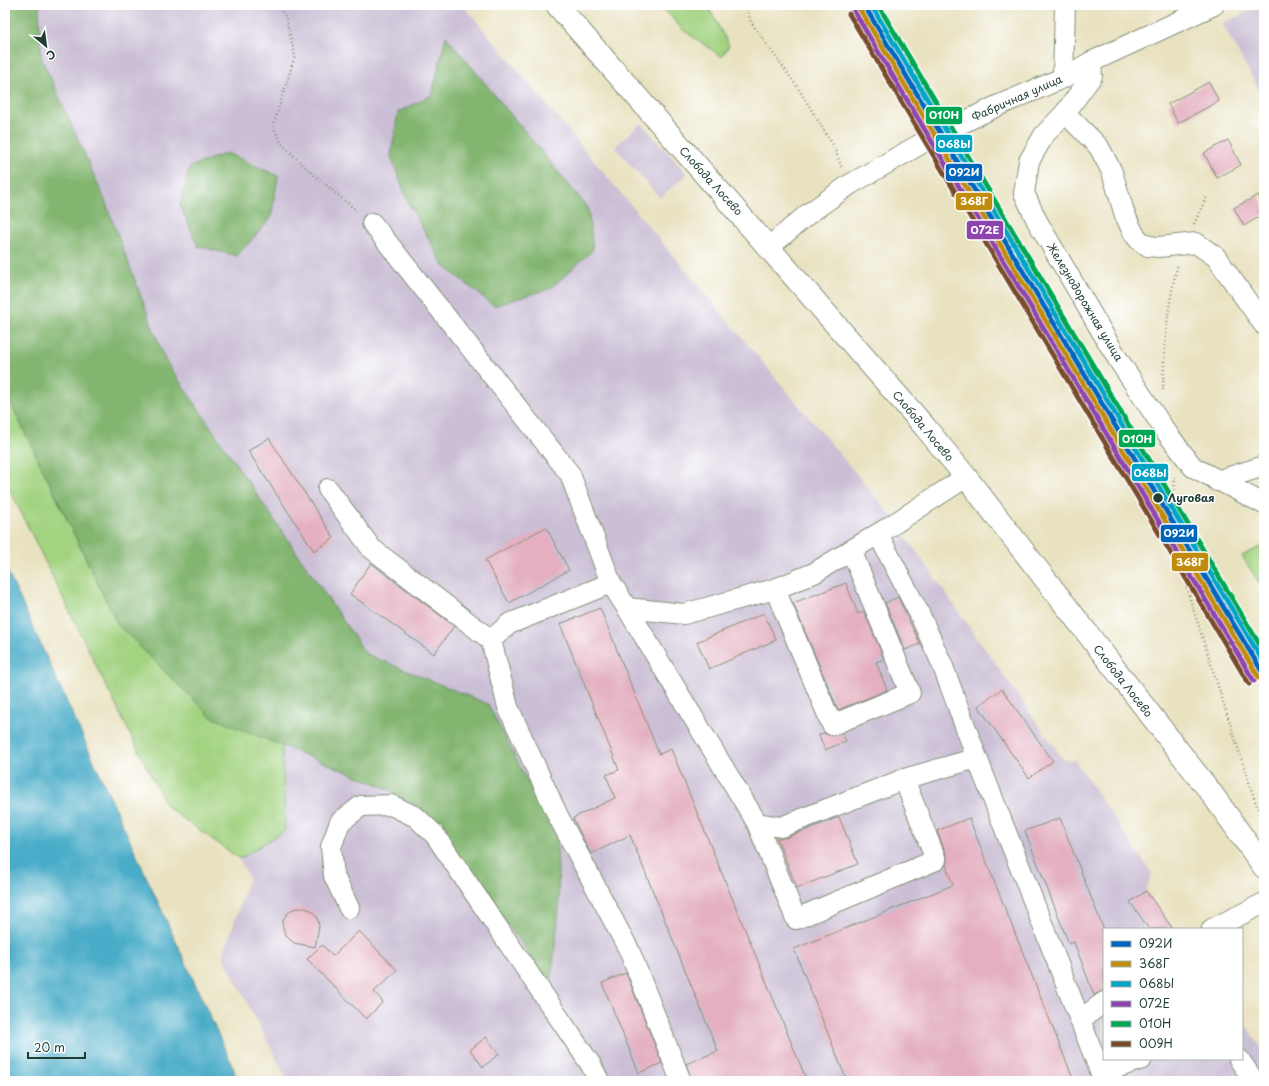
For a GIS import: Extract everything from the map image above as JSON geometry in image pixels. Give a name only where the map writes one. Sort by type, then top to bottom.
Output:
[{"type":"main road","name":"Слобода Лосево","points":[[558,5],[925,427],[966,477],[1212,794],[1264,867]]},
{"type":"street","points":[[1062,78],[1065,5]]},
{"type":"street","name":"Фабричная улица","points":[[769,247],[808,214],[849,185],[931,138],[997,106],[1062,78],[1091,62],[1214,5]]},
{"type":"street","name":"Железнодорожная улица","points":[[1091,62],[1092,76],[1065,113],[1044,135],[1029,161],[1024,193],[1037,221],[1119,361],[1176,445],[1193,467],[1264,504]]},
{"type":"street","points":[[1065,113],[1098,147],[1112,172],[1125,214],[1134,234],[1140,241],[1148,246],[1159,247],[1196,244],[1216,257],[1264,325]]},
{"type":"street","points":[[372,223],[570,474],[611,583],[757,823],[796,919],[936,860],[904,779]]},
{"type":"street","points":[[1217,480],[1264,466]]},
{"type":"street","points":[[627,608],[684,614],[775,589],[814,573],[878,534],[966,477]]},
{"type":"street","points":[[328,490],[371,548],[490,640],[508,707],[558,816],[629,950],[681,1081]]},
{"type":"street","points":[[878,534],[919,613],[942,664],[977,758],[1102,1077],[1140,1060]]},
{"type":"street","points":[[775,589],[832,725],[910,693],[851,550]]},
{"type":"street","points":[[490,640],[509,624],[611,583]]},
{"type":"street","points":[[757,823],[781,827],[904,779],[977,758]]},
{"type":"street","points":[[349,908],[334,876],[331,847],[340,822],[361,806],[391,805],[416,817],[435,835],[591,1065],[599,1081]]},
{"type":"street","points":[[1214,928],[1264,903]]},
{"type":"street","points":[[1080,1020],[1103,1003]]},
{"type":"street","points":[[1240,1060],[1254,1081]]},
{"type":"path","points":[[278,5],[286,18],[295,56],[273,126],[282,144],[306,168],[372,223]]},
{"type":"path","points":[[746,5],[751,22],[798,88],[833,145],[849,185]]},
{"type":"path","points":[[850,5],[931,138]]},
{"type":"path","points":[[1162,395],[1164,348],[1172,287],[1184,245],[1207,196]]},
{"type":"path","points":[[1176,445],[1173,511],[1177,549],[1190,600],[1256,804],[1264,816]]},
{"type":"shaded area","points":[[5,5],[463,5],[889,513],[1062,758],[1075,761],[1152,874],[1146,891],[1172,928],[1103,928],[1103,1060],[1243,1060],[1243,1020],[1264,1052],[1264,1081],[288,1081],[223,956],[249,878],[5,424]]},
{"type":"shaded area","points":[[1264,5],[1264,99],[1222,23]]},
{"type":"shaded area","points":[[641,123],[687,174],[660,198],[615,147]]},
{"type":"green space","points":[[5,5],[39,5],[41,57],[104,198],[165,360],[366,654],[488,704],[557,839],[559,909],[551,984],[425,811],[382,786],[211,717],[118,625],[5,391]]},
{"type":"green space","points":[[660,5],[707,5],[729,45],[722,57],[683,30]]},
{"type":"green space","points":[[446,36],[588,208],[593,250],[551,288],[494,306],[443,265],[408,202],[391,156],[398,112],[432,95]]},
{"type":"green space","points":[[227,153],[278,176],[271,218],[237,256],[198,246],[180,205],[190,167]]},
{"type":"green space","points":[[5,391],[118,625],[211,716],[282,745],[285,830],[240,859],[167,807],[119,712],[5,480]]},
{"type":"green space","points":[[1264,545],[1264,590],[1242,556]]},
{"type":"water","points":[[5,566],[233,1067],[237,1081],[5,1081]]},
{"type":"building","points":[[1209,82],[1219,101],[1178,123],[1168,104]]},
{"type":"building","points":[[1228,140],[1241,165],[1217,178],[1204,153]]},
{"type":"building","points":[[1258,195],[1264,206],[1264,214],[1244,226],[1234,208]]},
{"type":"building","points":[[269,438],[334,538],[314,551],[248,451]]},
{"type":"building","points":[[546,527],[569,570],[509,603],[485,560]]},
{"type":"building","points":[[371,563],[454,626],[434,654],[350,594]]},
{"type":"building","points":[[846,583],[858,614],[864,611],[884,659],[876,662],[887,690],[838,710],[793,603]]},
{"type":"building","points":[[898,597],[920,644],[905,650],[885,603]]},
{"type":"building","points":[[600,608],[659,754],[671,749],[807,1081],[692,1081],[686,1064],[718,1051],[630,835],[591,854],[573,818],[615,798],[606,775],[619,770],[560,624]]},
{"type":"building","points":[[764,613],[776,640],[709,669],[697,642]]},
{"type":"building","points":[[1002,689],[1053,761],[1029,778],[978,706]]},
{"type":"building","points":[[824,733],[831,736],[842,733],[846,741],[825,750],[819,735]]},
{"type":"building","points":[[839,817],[858,864],[797,888],[777,838],[785,838]]},
{"type":"building","points":[[969,818],[1074,1081],[847,1081],[794,949],[953,885],[946,866],[947,856],[937,831]]},
{"type":"building","points":[[1060,818],[1103,928],[1103,991],[1094,995],[1074,942],[1069,944],[1025,831]]},
{"type":"building","points":[[1146,891],[1172,928],[1148,928],[1130,902]]},
{"type":"building","points":[[299,908],[311,910],[316,915],[319,926],[315,947],[294,943],[285,935],[282,923],[284,918],[293,909]]},
{"type":"building","points":[[359,931],[397,970],[374,992],[383,1002],[366,1019],[307,959],[322,945],[333,956]]},
{"type":"building","points":[[626,973],[662,1063],[639,1073],[602,983]]},
{"type":"building","points":[[486,1037],[499,1054],[483,1067],[470,1050]]},
{"type":"transit line","name":"092И","points":[[864,5],[1264,675]]},
{"type":"transit line","name":"068Ы","points":[[871,5],[1264,663]]},
{"type":"transit line","name":"010Н","points":[[878,5],[1264,652]]},
{"type":"transit line","name":"368Г","points":[[859,8],[1259,678]]},
{"type":"transit line","name":"072Е","points":[[854,11],[1254,681]]},
{"type":"transit line","name":"009Н","points":[[849,14],[1249,684]]},
{"type":"place","name":"Луговая","points":[[1158,498]]}]
